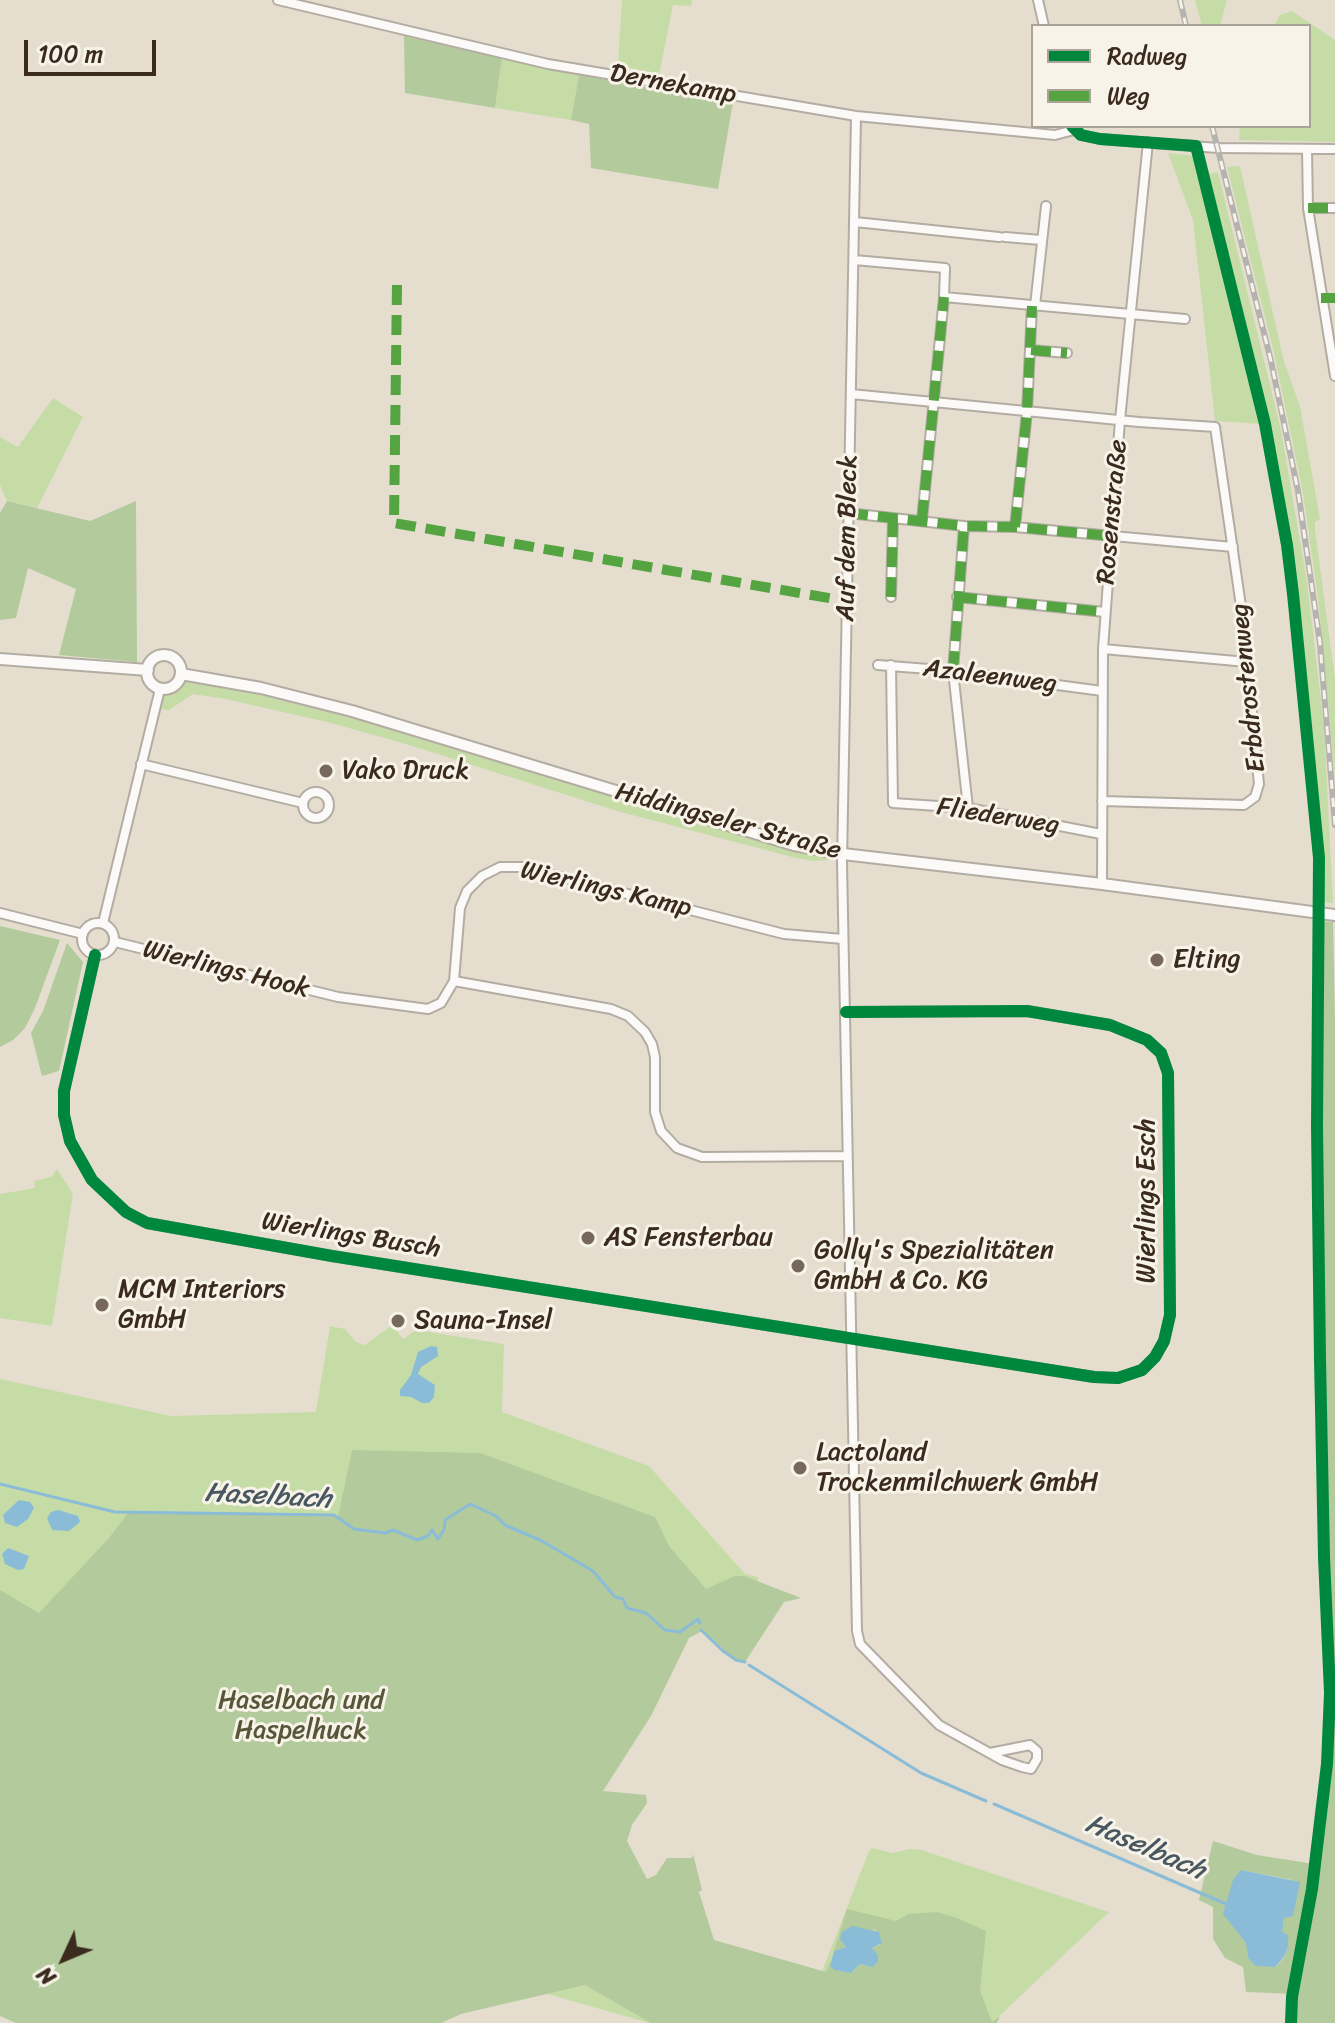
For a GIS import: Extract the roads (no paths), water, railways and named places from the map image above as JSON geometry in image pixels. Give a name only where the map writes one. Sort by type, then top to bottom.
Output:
[{"type":"street","name":"Dernekamp","points":[[278,0],[548,64],[856,116],[1055,135],[1073,128],[1081,135],[1100,139],[1218,148],[1335,149]]},
{"type":"street","points":[[1038,0],[1044,24]]},
{"type":"street","name":"Auf dem Bleck","points":[[843,854],[856,116]]},
{"type":"street","name":"Rosenstraße","points":[[1102,884],[1105,612],[1120,420],[1148,142]]},
{"type":"street","points":[[1307,149],[1308,208],[1335,376]]},
{"type":"street","points":[[1015,527],[1046,206]]},
{"type":"street","points":[[1308,208],[1335,208]]},
{"type":"street","points":[[855,222],[1041,240]]},
{"type":"street","points":[[854,260],[945,268],[935,404],[922,520]]},
{"type":"street","points":[[944,297],[1185,319]]},
{"type":"street","points":[[1321,298],[1335,298]]},
{"type":"street","points":[[1031,350],[1067,353]]},
{"type":"street","points":[[851,394],[1120,420]]},
{"type":"street","name":"Erbdrostenweg","points":[[1102,801],[1244,805],[1255,797],[1259,784],[1233,547],[1215,427],[1120,420]]},
{"type":"street","points":[[848,513],[964,526],[1015,527],[1233,547]]},
{"type":"street","points":[[891,597],[893,518]]},
{"type":"street","points":[[964,526],[953,671],[968,808]]},
{"type":"street","points":[[957,597],[1105,612]]},
{"type":"street","points":[[1103,649],[1247,662]]},
{"type":"street","points":[[164,656],[175,659],[181,674],[174,686],[160,689],[151,682],[148,670],[153,660],[164,656]]},
{"type":"street","points":[[0,659],[148,670]]},
{"type":"street","name":"Azaleenweg","points":[[878,665],[953,671],[1102,691]]},
{"type":"street","name":"Fliederweg","points":[[891,665],[893,803],[968,808],[1101,834]]},
{"type":"street","name":"Hiddingseler Straße","points":[[181,674],[261,688],[352,711],[794,845],[843,854],[1335,915]]},
{"type":"street","points":[[103,923],[160,689]]},
{"type":"street","points":[[141,764],[303,803]]},
{"type":"street","points":[[843,854],[857,1631],[860,1644],[939,1725],[1002,1760],[1031,1769],[1037,1759],[1037,1751],[1030,1745],[990,1753]]},
{"type":"street","name":"Wierlings Kamp","points":[[454,981],[460,908],[467,891],[482,876],[500,867],[522,867],[784,934],[843,939]]},
{"type":"street","points":[[0,913],[83,934]]},
{"type":"street","points":[[103,923],[113,930],[115,942],[110,951],[95,955],[84,946],[83,934],[90,924],[103,923]]},
{"type":"street","name":"Wierlings Hook","points":[[115,942],[338,997],[428,1009],[441,1003],[454,981]]},
{"type":"street","name":"Wierlings Busch","points":[[95,955],[64,1091],[64,1115],[70,1141],[92,1180],[126,1212],[147,1223],[332,1256],[850,1339]]},
{"type":"street","points":[[454,981],[611,1009],[628,1016],[645,1032],[652,1044],[655,1057],[655,1112],[661,1131],[677,1148],[702,1157],[847,1156]]},
{"type":"street","name":"Wierlings Esch","points":[[846,1012],[1027,1011],[1110,1025],[1147,1040],[1161,1053],[1168,1073],[1170,1315],[1164,1341],[1155,1357],[1142,1370],[1118,1378],[1094,1377],[850,1339]]},
{"type":"water","points":[[431,1346],[437,1347],[438,1356],[421,1367],[418,1374],[435,1385],[434,1397],[429,1403],[422,1403],[400,1396],[418,1352]]},
{"type":"water","points":[[19,1500],[30,1502],[34,1508],[28,1519],[17,1527],[5,1523],[3,1515]]},
{"type":"water","points":[[58,1510],[78,1516],[80,1522],[69,1531],[52,1530],[47,1518],[51,1512]]},
{"type":"water","points":[[8,1548],[29,1556],[24,1569],[18,1570],[5,1564],[2,1554]]},
{"type":"water","points":[[1241,1870],[1300,1882],[1293,1916],[1284,1918],[1282,1932],[1288,1935],[1288,1948],[1275,1967],[1256,1966],[1248,1958],[1246,1943],[1223,1914],[1233,1880]]},
{"type":"water","points":[[852,1926],[879,1932],[882,1943],[872,1948],[878,1955],[878,1962],[872,1967],[860,1964],[851,1973],[835,1970],[830,1966],[834,1951],[846,1947],[840,1939],[842,1932]]},
{"type":"waterway","name":"Haselbach","points":[[0,1484],[115,1512],[334,1515],[354,1529],[385,1533],[393,1530],[417,1540],[428,1536],[432,1530],[438,1539],[444,1530],[445,1520],[470,1504],[593,1571],[615,1597],[623,1599],[627,1608],[646,1613],[665,1630],[680,1632],[698,1619],[700,1623]]},
{"type":"waterway","name":"Haselbach","points":[[701,1630],[723,1651],[745,1662]]},
{"type":"waterway","name":"Haselbach","points":[[749,1665],[921,1773],[986,1801]]},
{"type":"waterway","name":"Haselbach","points":[[994,1804],[1226,1904]]},
{"type":"railway","points":[[1180,0],[1186,24]]},
{"type":"railway","points":[[1213,128],[1271,361],[1298,491],[1320,643],[1335,825]]},
{"type":"place","name":"Vako Druck","points":[[326,771]]},
{"type":"place","name":"Elting","points":[[1157,960]]},
{"type":"place","name":"AS Fensterbau","points":[[588,1238]]},
{"type":"place","name":"Golly's Spezialitäten GmbH & Co. KG","points":[[798,1266]]},
{"type":"place","name":"MCM Interiors GmbH","points":[[102,1305]]},
{"type":"place","name":"Sauna-Insel","points":[[398,1321]]},
{"type":"place","name":"Lactoland Trockenmilchwerk GmbH","points":[[800,1468]]},
{"type":"park label","name":"Haselbach und Haspelhuck","points":[[301,1716]]}]
